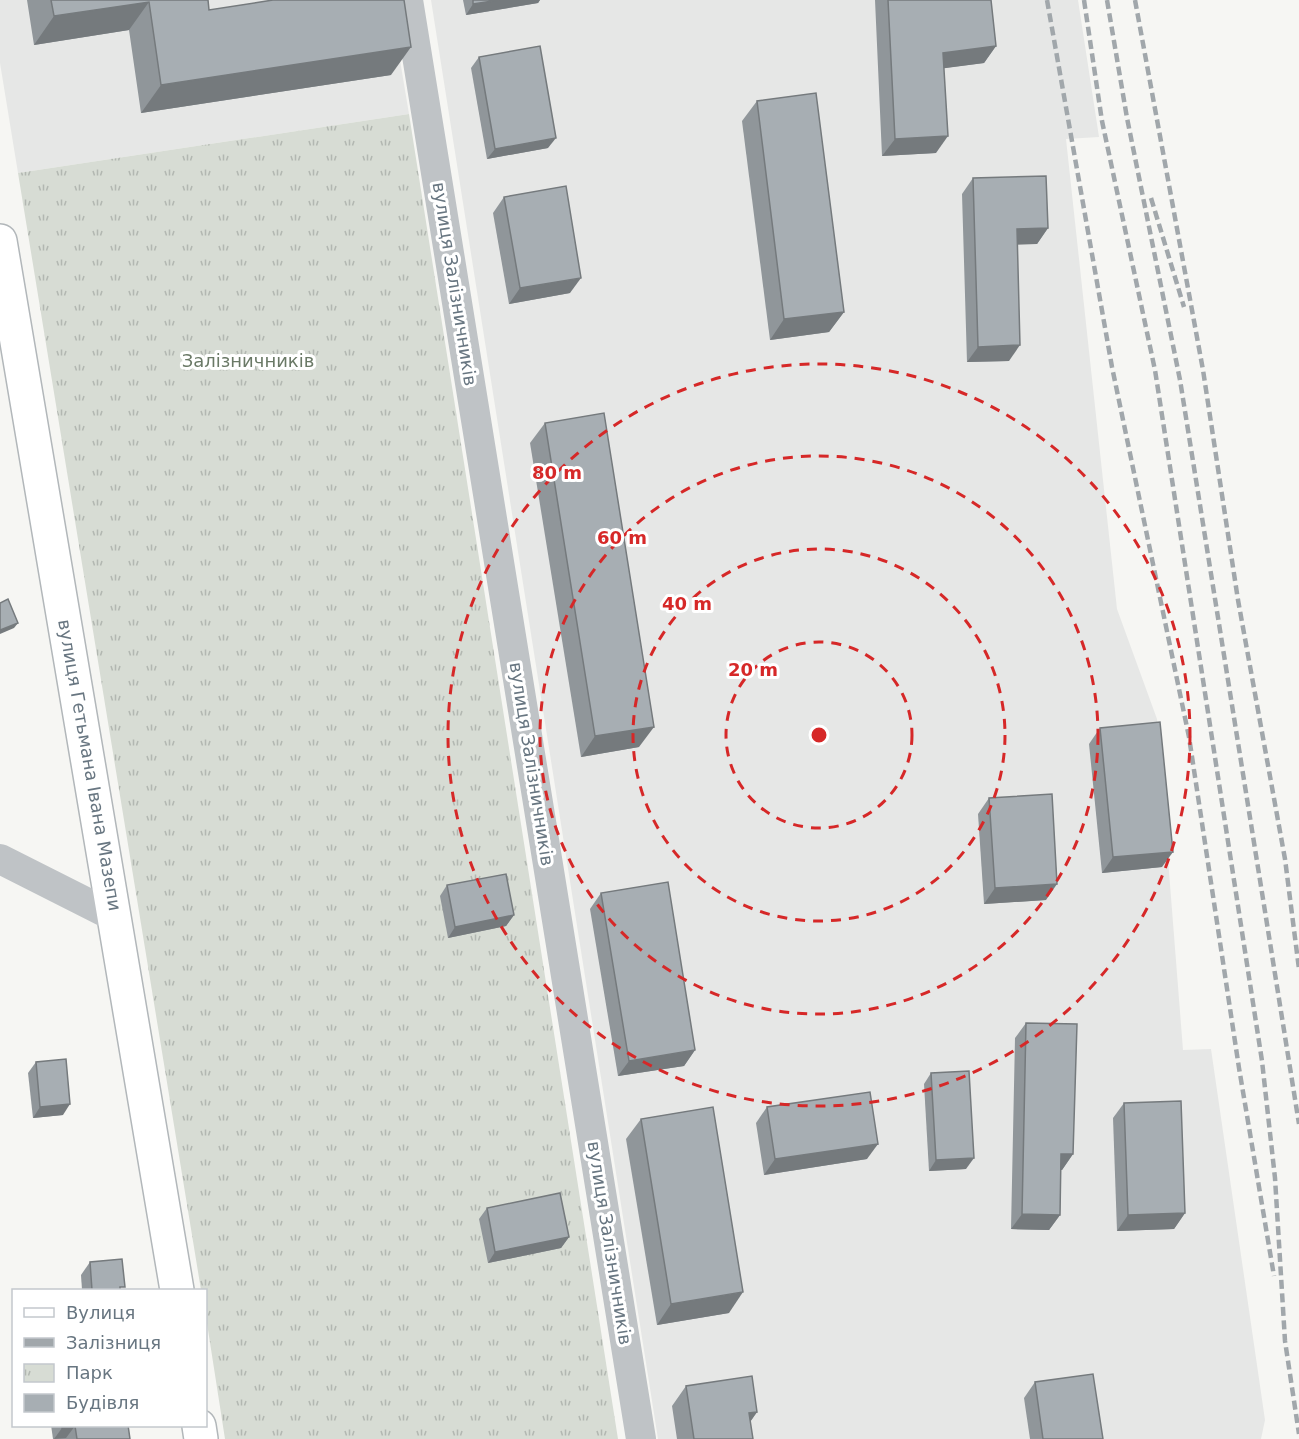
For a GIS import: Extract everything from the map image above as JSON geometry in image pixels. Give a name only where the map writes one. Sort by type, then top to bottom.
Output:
[{"type":"street","name":"вулиця Залізничників","points":[[408,0],[641,1439]]},
{"type":"street","name":"вулиця Гетьмана Івана Мазепи","points":[[0,241],[116,917],[177,1289]]},
{"type":"street","points":[[0,859],[116,917]]},
{"type":"shaded area","points":[[0,0],[390,0],[409,114],[18,173],[0,63]]},
{"type":"shaded area","points":[[431,0],[1078,0],[1099,137],[1066,139],[1117,609],[1157,719],[1183,1050],[1211,1049],[1265,1420],[1261,1439],[658,1439]]},
{"type":"green space","name":"Залізничників","points":[[409,114],[618,1439],[225,1439],[207,1323],[207,1289],[201,1289],[18,173]]},
{"type":"building","points":[[51,0],[208,0],[209,10],[273,0],[404,0],[411,47],[161,85],[149,2],[54,16]]},
{"type":"building","points":[[473,0],[499,0],[473,4]]},
{"type":"building","points":[[888,0],[991,0],[996,46],[943,53],[948,136],[895,139]]},
{"type":"building","points":[[540,46],[556,138],[495,149],[479,57]]},
{"type":"building","points":[[816,93],[844,312],[784,319],[757,101]]},
{"type":"building","points":[[1046,176],[1048,228],[1017,229],[1020,345],[978,347],[973,178]]},
{"type":"building","points":[[566,186],[581,278],[520,288],[504,197]]},
{"type":"building","points":[[604,413],[654,727],[595,736],[545,423]]},
{"type":"building","points":[[8,599],[18,623],[0,630],[0,603]]},
{"type":"building","points":[[1160,722],[1173,852],[1113,857],[1100,728]]},
{"type":"building","points":[[1052,794],[1057,884],[995,888],[989,798]]},
{"type":"building","points":[[506,874],[514,915],[455,927],[447,885]]},
{"type":"building","points":[[668,882],[695,1050],[629,1061],[601,893]]},
{"type":"building","points":[[1026,1023],[1077,1024],[1073,1154],[1061,1154],[1060,1215],[1022,1214]]},
{"type":"building","points":[[66,1059],[70,1104],[40,1107],[36,1062]]},
{"type":"building","points":[[969,1071],[974,1158],[936,1160],[931,1073]]},
{"type":"building","points":[[870,1092],[878,1144],[775,1159],[767,1107]]},
{"type":"building","points":[[1181,1101],[1185,1213],[1128,1215],[1124,1103]]},
{"type":"building","points":[[713,1107],[743,1292],[671,1304],[641,1119]]},
{"type":"building","points":[[560,1193],[569,1237],[495,1252],[487,1208]]},
{"type":"building","points":[[122,1259],[125,1287],[92,1289],[90,1262]]},
{"type":"building","points":[[1093,1374],[1103,1439],[1043,1439],[1035,1382]]},
{"type":"building","points":[[752,1376],[757,1412],[749,1413],[753,1439],[694,1439],[686,1386]]},
{"type":"building","points":[[75,1427],[128,1427],[130,1439],[77,1439]]},
{"type":"railway","points":[[1047,0],[1112,367],[1189,737],[1239,1068],[1274,1276]]},
{"type":"railway","points":[[1084,0],[1102,121],[1155,370],[1262,1061],[1275,1178],[1285,1341],[1299,1434]]},
{"type":"railway","points":[[1107,0],[1127,118],[1180,380],[1299,1124]]},
{"type":"railway","points":[[1135,0],[1203,370],[1238,600],[1285,859],[1299,969]]},
{"type":"railway","points":[[1151,198],[1184,307]]}]
